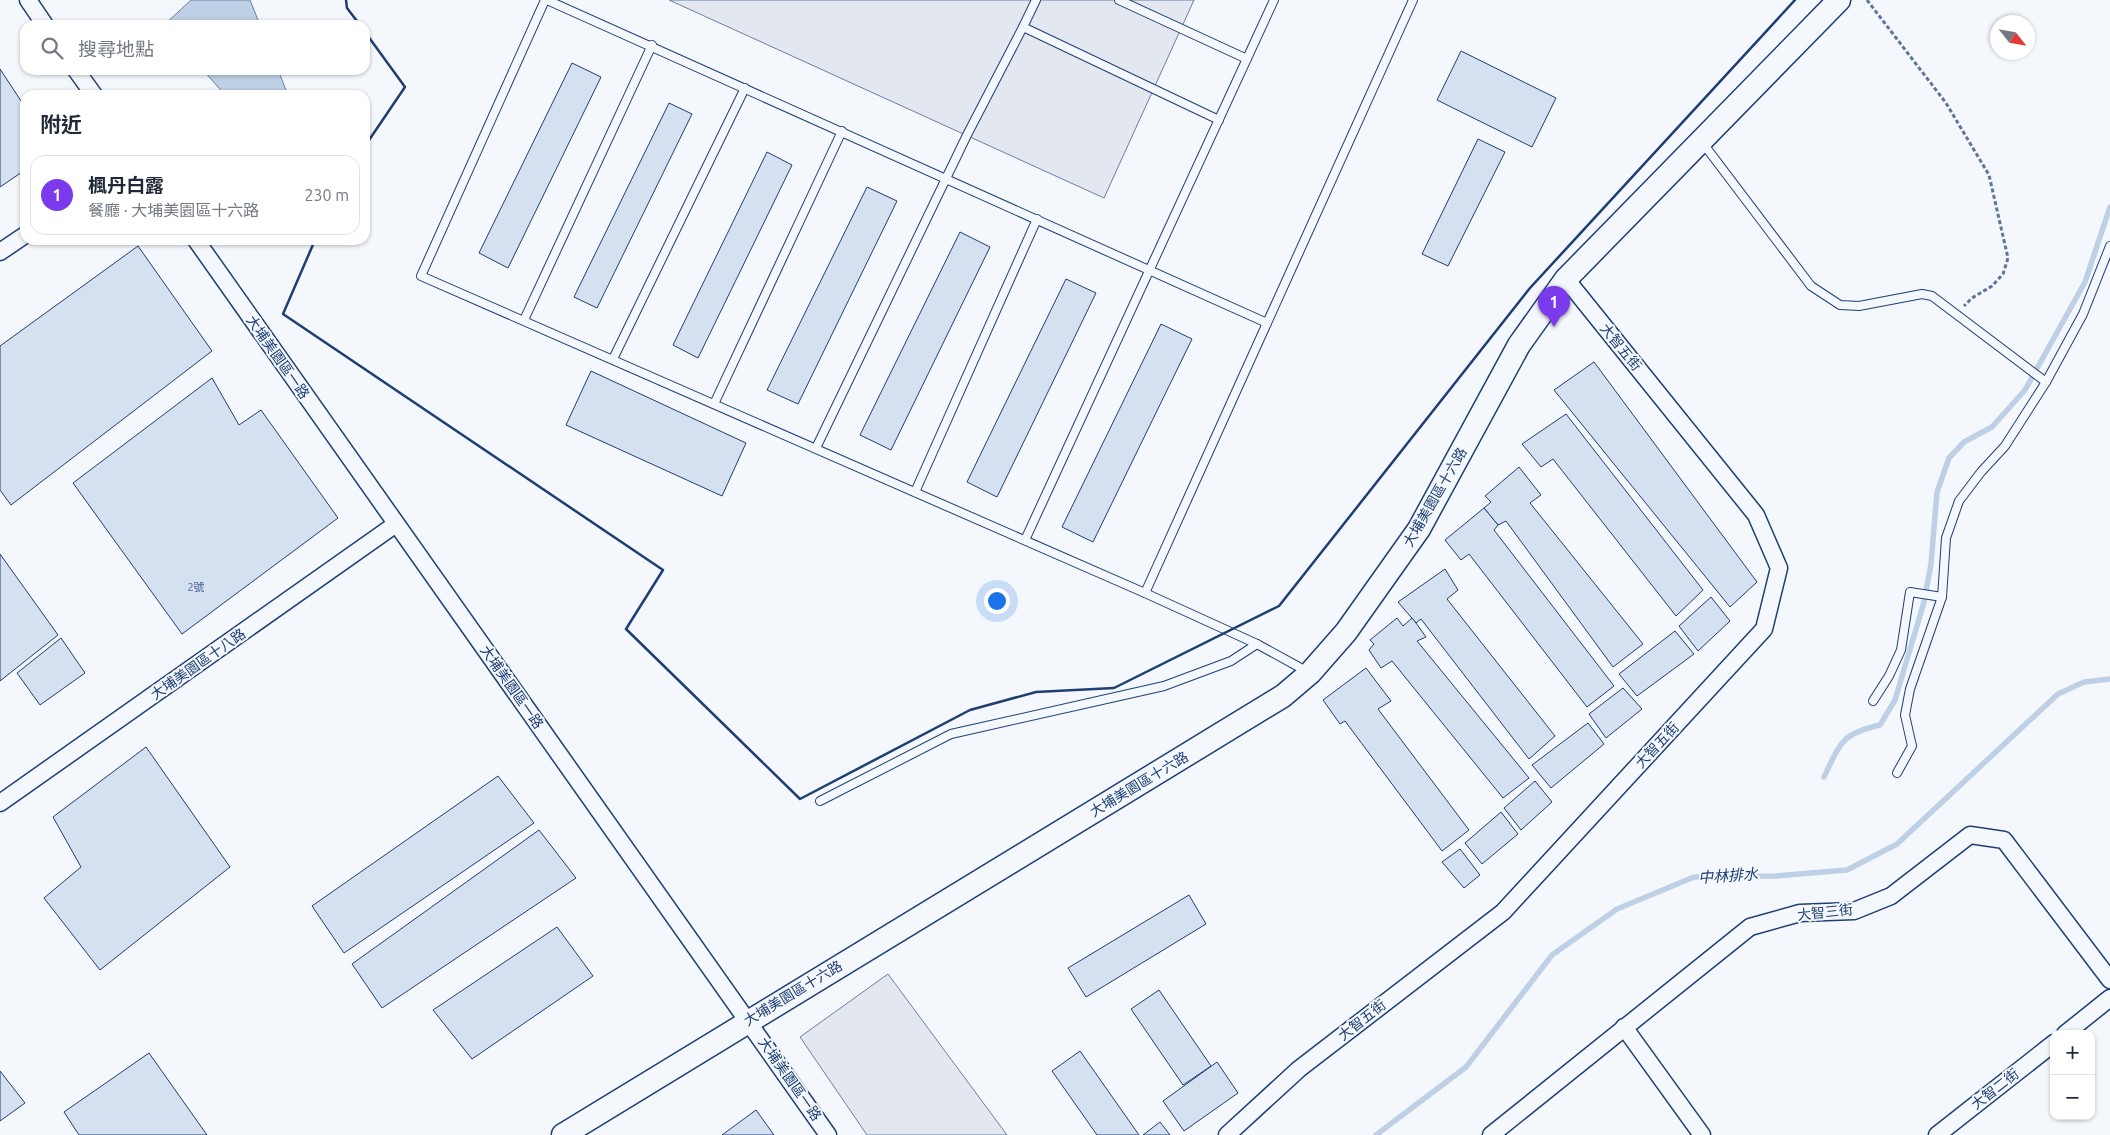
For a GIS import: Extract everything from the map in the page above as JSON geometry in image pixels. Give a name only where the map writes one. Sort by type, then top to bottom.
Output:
[{"type":"street","points":[[28,0],[42,20]]},
{"type":"street","name":"大埔美園區十六路","points":[[563,1135],[1283,696],[1310,673],[1346,632],[1419,529],[1518,345],[1566,279],[1839,0]]},
{"type":"street","points":[[80,75],[90,90]]},
{"type":"street","points":[[0,252],[20,238]]},
{"type":"street","name":"大埔美園區一路","points":[[200,245],[749,1020],[828,1135]]},
{"type":"street","name":"大智五街","points":[[1227,1135],[1299,1069],[1502,912],[1764,630],[1779,568],[1756,515],[1566,279]]},
{"type":"street","name":"大埔美園區十八路","points":[[0,804],[396,524]]},
{"type":"street","name":"大智三街","points":[[1491,1135],[1750,927],[1800,913],[1854,911],[1891,896],[1970,835],[2004,840],[2110,980]]},
{"type":"street","points":[[2070,1030],[2110,998]]},
{"type":"street","points":[[1624,1027],[1702,1135]]},
{"type":"street","name":"大智二街","points":[[1937,1135],[2050,1046]]},
{"type":"lane","points":[[1267,323],[652,45],[546,0],[421,276],[1145,593],[1257,644],[1310,673]]},
{"type":"lane","points":[[816,448],[966,135],[1036,0]]},
{"type":"lane","points":[[1119,0],[1247,59]]},
{"type":"lane","points":[[1025,540],[1274,0]]},
{"type":"lane","points":[[1145,593],[1413,0]]},
{"type":"lane","points":[[1023,27],[1219,120]]},
{"type":"lane","points":[[524,320],[652,45]]},
{"type":"lane","points":[[613,359],[745,88]]},
{"type":"lane","points":[[714,404],[842,131]]},
{"type":"lane","points":[[1702,142],[1810,286],[1840,305],[1859,306],[1922,294],[1932,296],[2046,382]]},
{"type":"lane","points":[[915,492],[1037,219]]},
{"type":"lane","points":[[1897,773],[1912,746],[1906,716],[1910,689],[1942,597],[1946,538],[1959,501],[1981,472],[2005,446],[2046,382],[2082,314],[2110,246]]},
{"type":"lane","points":[[1873,701],[1889,676],[1901,650],[1910,592],[1942,597]]},
{"type":"lane","points":[[820,802],[951,734],[1164,686],[1231,661],[1257,644]]},
{"type":"path","points":[[1867,0],[1946,103],[1989,175],[2008,258],[2003,274],[1992,286],[1972,298],[1956,315]]},
{"type":"shaded area","points":[[669,0],[1194,0],[1104,198]]},
{"type":"shaded area","points":[[888,974],[1007,1135],[867,1135],[800,1037]]},
{"type":"water","points":[[191,0],[250,0],[258,20],[169,20]]},
{"type":"water","points":[[207,75],[280,75],[286,90],[221,90]]},
{"type":"building","points":[[1461,51],[1556,98],[1532,147],[1437,100]]},
{"type":"building","points":[[572,63],[601,77],[508,268],[479,253]]},
{"type":"building","points":[[0,69],[20,99],[20,173],[0,187]]},
{"type":"building","points":[[669,103],[692,114],[597,308],[574,297]]},
{"type":"building","points":[[1478,139],[1505,152],[1448,266],[1422,254]]},
{"type":"building","points":[[767,152],[792,165],[698,358],[673,345]]},
{"type":"building","points":[[867,187],[897,201],[798,404],[767,390]]},
{"type":"building","points":[[960,232],[990,247],[891,450],[860,435]]},
{"type":"building","points":[[138,246],[212,351],[11,505],[0,490],[0,346]]},
{"type":"building","points":[[1066,279],[1096,293],[997,497],[967,482]]},
{"type":"building","points":[[1161,324],[1192,339],[1093,542],[1062,527]]},
{"type":"building","points":[[1594,362],[1757,582],[1730,607],[1554,390]]},
{"type":"building","points":[[591,371],[746,443],[722,496],[566,425]]},
{"type":"building","points":[[212,378],[239,425],[261,410],[338,518],[182,634],[73,483]]},
{"type":"building","points":[[1566,414],[1703,590],[1676,616],[1553,459],[1541,467],[1522,444]]},
{"type":"building","points":[[1519,467],[1541,495],[1530,503],[1643,644],[1613,667],[1506,521],[1498,525],[1484,508],[1491,502],[1485,496]]},
{"type":"building","points":[[1484,508],[1498,525],[1494,530],[1614,686],[1587,707],[1469,554],[1461,560],[1445,540]]},
{"type":"building","points":[[0,554],[58,635],[0,681]]},
{"type":"building","points":[[1445,569],[1458,590],[1447,599],[1555,736],[1529,759],[1421,619],[1416,623],[1398,602]]},
{"type":"building","points":[[1711,597],[1730,621],[1698,651],[1679,626]]},
{"type":"building","points":[[1397,618],[1403,626],[1412,618],[1426,637],[1417,641],[1529,778],[1503,798],[1392,661],[1381,668],[1369,650],[1374,644],[1370,640]]},
{"type":"building","points":[[1675,631],[1694,654],[1637,696],[1619,674]]},
{"type":"building","points":[[61,638],[85,673],[40,705],[17,673]]},
{"type":"building","points":[[1366,668],[1391,701],[1378,709],[1469,830],[1442,851],[1345,721],[1340,724],[1323,700]]},
{"type":"building","points":[[1623,688],[1642,709],[1606,738],[1589,714]]},
{"type":"building","points":[[1588,723],[1604,744],[1551,788],[1532,765]]},
{"type":"building","points":[[146,747],[230,867],[100,970],[44,898],[81,867],[53,817]]},
{"type":"building","points":[[498,776],[534,823],[344,953],[312,906]]},
{"type":"building","points":[[1535,781],[1552,802],[1521,830],[1504,808]]},
{"type":"building","points":[[1501,812],[1518,834],[1482,864],[1465,843]]},
{"type":"building","points":[[539,830],[576,878],[382,1008],[352,964]]},
{"type":"building","points":[[1460,849],[1480,875],[1464,888],[1442,862]]},
{"type":"building","points":[[1189,895],[1206,924],[1086,997],[1068,968]]},
{"type":"building","points":[[557,927],[593,976],[472,1059],[433,1010]]},
{"type":"building","points":[[1159,990],[1211,1066],[1183,1085],[1131,1009]]},
{"type":"building","points":[[1080,1051],[1139,1135],[1097,1135],[1052,1071]]},
{"type":"building","points":[[149,1053],[207,1135],[79,1135],[64,1112]]},
{"type":"building","points":[[1217,1062],[1238,1093],[1184,1131],[1163,1101]]},
{"type":"building","points":[[0,1071],[25,1103],[0,1121]]},
{"type":"building","points":[[756,1110],[774,1135],[722,1135]]},
{"type":"building","points":[[1160,1122],[1170,1135],[1143,1135]]},
{"type":"waterway","points":[[1824,777],[1834,755],[1844,741],[1857,732],[1880,725],[1895,700],[1924,602],[1931,564],[1937,492],[1949,458],[1964,442],[1992,427],[2025,390],[2085,282],[2110,207]]},
{"type":"waterway","name":"中林排水","points":[[1376,1135],[1466,1067],[1552,955],[1617,909],[1694,877],[1776,876],[1847,870],[1897,844],[2058,694],[2084,682],[2110,679]]},
{"type":"wall","points":[[346,0],[347,8],[356,20]]},
{"type":"wall","points":[[313,245],[283,314],[663,570],[626,629],[800,799],[970,710],[1036,692],[1114,688],[1279,606],[1530,288],[1795,0]]},
{"type":"wall","points":[[370,39],[405,87],[370,139]]},
{"type":"place","name":"楓丹白露","points":[[1554,327]]}]
